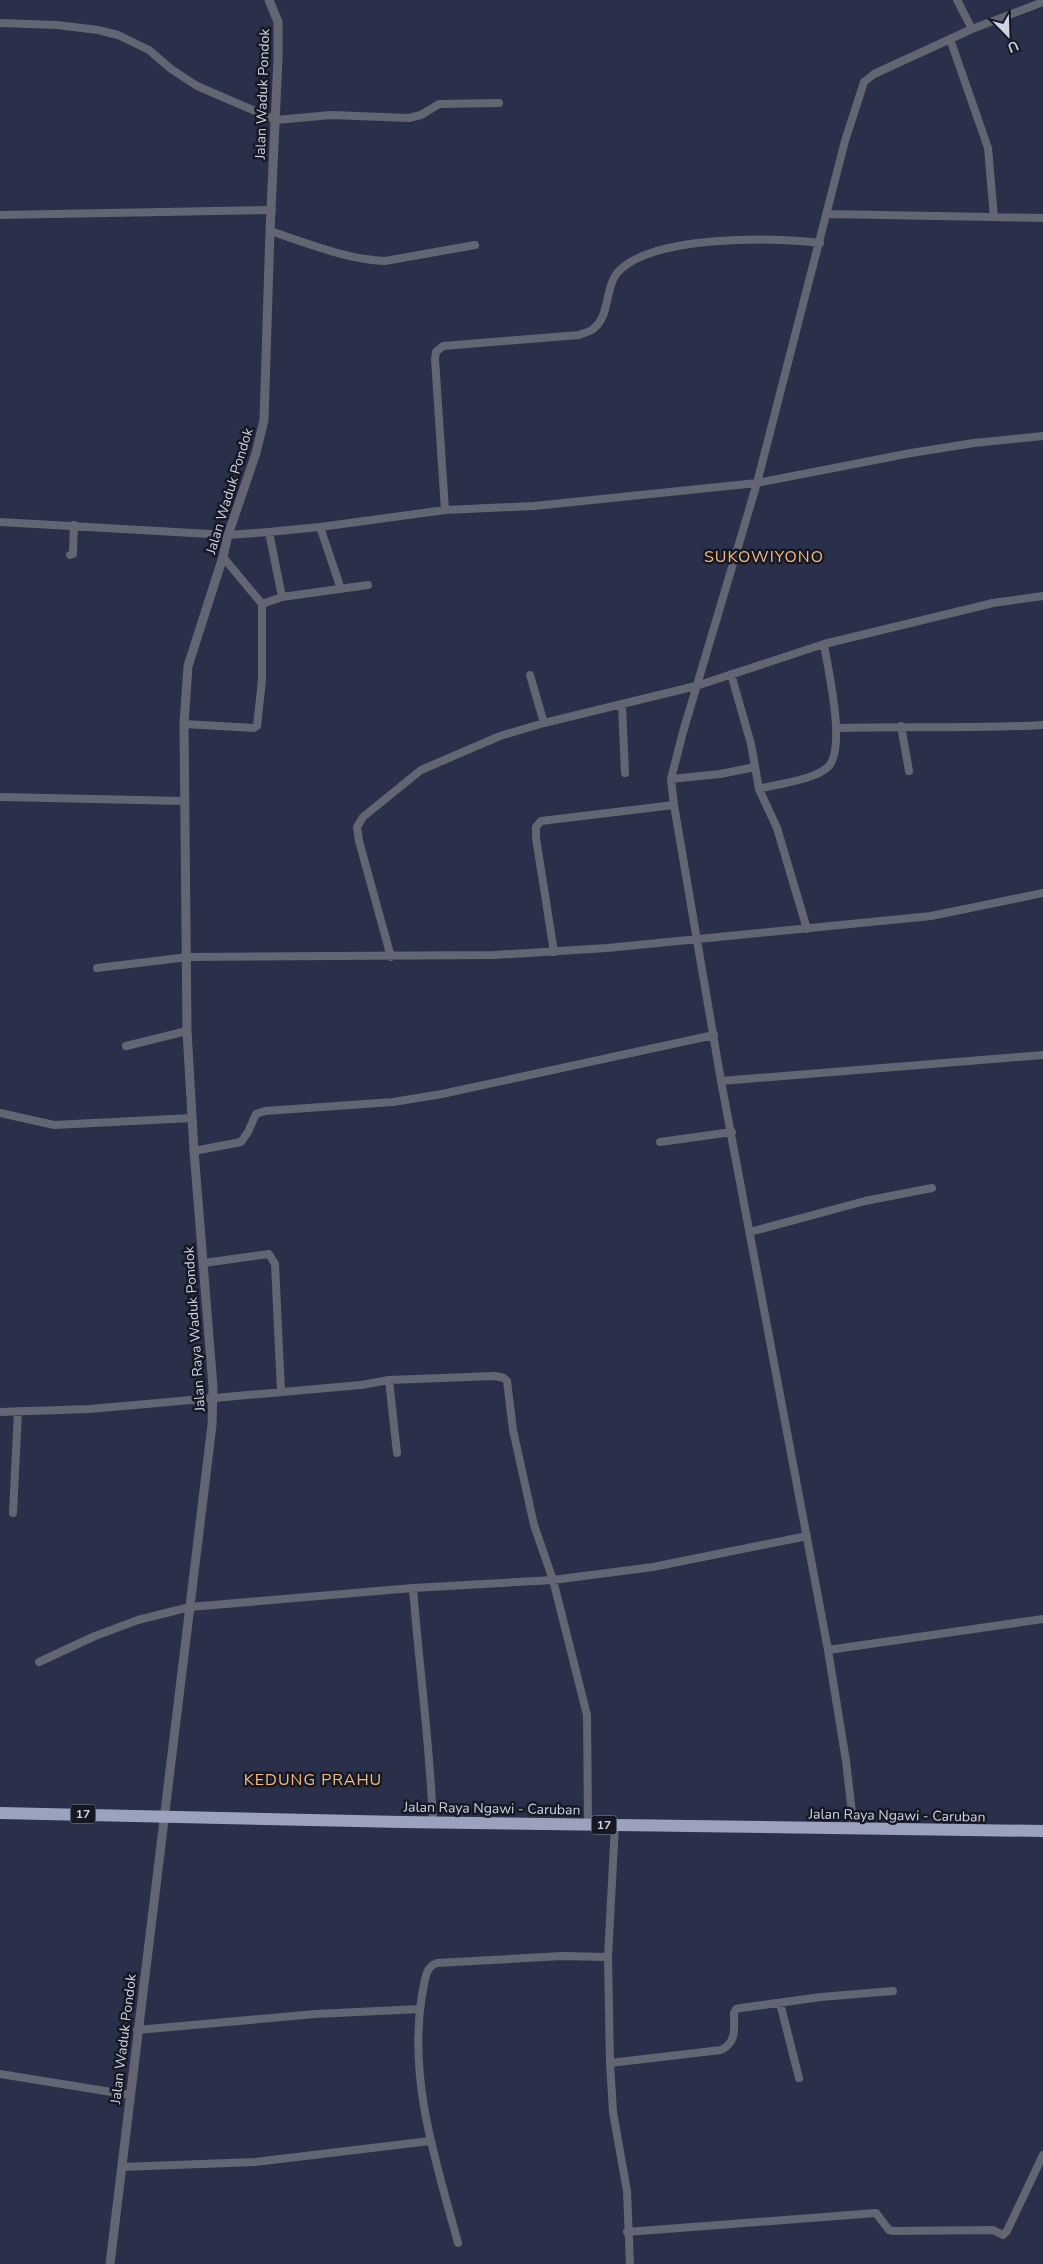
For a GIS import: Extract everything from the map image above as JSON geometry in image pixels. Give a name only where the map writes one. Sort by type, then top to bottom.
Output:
[{"type":"highway","name":"Jalan Raya Ngawi - Caruban","points":[[0,1813],[434,1823],[1043,1831]]},
{"type":"street","name":"Jalan Waduk Pondok","points":[[188,957],[184,724],[188,666],[223,557],[228,535],[256,453],[264,420],[278,22],[269,0]]},
{"type":"street","points":[[957,0],[972,30]]},
{"type":"street","points":[[854,1830],[846,1761],[828,1650],[722,1081],[671,779],[696,686],[757,483],[828,214],[845,141],[864,82],[874,74],[972,30],[1043,2]]},
{"type":"street","points":[[0,23],[57,25],[98,30],[118,35],[149,50],[171,69],[197,86],[276,120],[331,115],[409,118],[439,104],[499,103]]},
{"type":"street","points":[[950,40],[988,148],[994,217]]},
{"type":"street","points":[[0,206],[0,215],[272,210]]},
{"type":"street","points":[[828,214],[1043,218]]},
{"type":"street","points":[[270,231],[344,254],[384,261],[475,246]]},
{"type":"street","points":[[445,510],[435,359],[436,352],[443,346],[579,335],[593,329],[601,319],[612,282],[619,271],[631,262],[655,252],[690,244],[764,238],[820,243]]},
{"type":"street","points":[[0,522],[228,535],[269,532],[445,510],[534,506],[757,483],[911,453],[974,443],[1043,436]]},
{"type":"street","points":[[70,555],[73,554],[74,525]]},
{"type":"street","points":[[320,527],[341,589]]},
{"type":"street","points":[[269,532],[282,597]]},
{"type":"street","points":[[184,724],[254,728],[257,726],[262,680],[262,604],[223,557]]},
{"type":"street","points":[[262,604],[282,597],[368,585]]},
{"type":"street","points":[[391,957],[357,827],[363,818],[408,780],[430,765],[500,736],[544,723],[696,686],[824,644],[993,603],[1043,596]]},
{"type":"street","points":[[759,789],[813,776],[829,766],[834,752],[837,728],[824,644]]},
{"type":"street","points":[[731,674],[751,744],[759,789],[777,828],[807,929]]},
{"type":"street","points":[[530,676],[544,723]]},
{"type":"street","points":[[622,705],[625,773]]},
{"type":"street","points":[[837,728],[901,726],[982,728],[1043,725]]},
{"type":"street","points":[[901,726],[909,771]]},
{"type":"street","points":[[671,779],[720,774],[755,767]]},
{"type":"street","points":[[0,797],[185,801]]},
{"type":"street","points":[[554,952],[536,838],[536,827],[541,820],[674,805]]},
{"type":"street","points":[[97,968],[188,957],[391,957],[554,952],[932,916],[1043,893]]},
{"type":"street","name":"Jalan Raya Waduk Pondok","points":[[165,1818],[212,1425],[213,1397],[194,1151],[187,1031],[188,957]]},
{"type":"street","points":[[126,1046],[187,1031]]},
{"type":"street","points":[[194,1151],[241,1142],[256,1114],[265,1111],[393,1102],[442,1094],[714,1035]]},
{"type":"street","points":[[722,1081],[1043,1055]]},
{"type":"street","points":[[0,1113],[54,1125],[192,1118]]},
{"type":"street","points":[[660,1142],[732,1132]]},
{"type":"street","points":[[750,1232],[865,1201],[932,1188]]},
{"type":"street","points":[[204,1263],[269,1254],[274,1264],[281,1391]]},
{"type":"street","points":[[0,1412],[90,1409],[361,1385],[388,1380],[495,1376],[504,1378],[507,1382],[513,1430],[534,1525],[553,1580],[587,1715],[588,1824]]},
{"type":"street","points":[[388,1380],[398,1453]]},
{"type":"street","points":[[13,1513],[18,1411]]},
{"type":"street","points":[[39,1662],[104,1632],[138,1620],[190,1607],[413,1588],[553,1580],[653,1567],[807,1536]]},
{"type":"street","points":[[413,1588],[420,1684],[431,1766],[434,1823]]},
{"type":"street","points":[[828,1650],[1043,1619]]},
{"type":"street","name":"Jalan Waduk Pondok","points":[[110,2264],[137,2030],[165,1818]]},
{"type":"street","points":[[615,1825],[608,1957],[610,2063],[613,2112],[627,2191],[627,2232],[630,2264]]},
{"type":"street","points":[[458,2243],[430,2141],[420,2090],[420,2009],[427,1970],[431,1964],[496,1959],[562,1956],[608,1957]]},
{"type":"street","points":[[610,2063],[720,2050],[730,2046],[733,2040],[734,2013],[736,2009],[893,1991]]},
{"type":"street","points":[[780,2003],[799,2078]]},
{"type":"street","points":[[137,2030],[316,2014],[420,2009]]},
{"type":"street","points":[[0,2074],[130,2095]]},
{"type":"street","points":[[122,2168],[255,2162],[430,2141]]},
{"type":"street","points":[[627,2232],[876,2213],[889,2230],[893,2231],[993,2230],[1003,2235],[1007,2231],[1043,2155]]},
{"type":"district","name":"SUKOWIYONO","points":[[764,556]]},
{"type":"district","name":"KEDUNG PRAHU","points":[[313,1779]]}]
